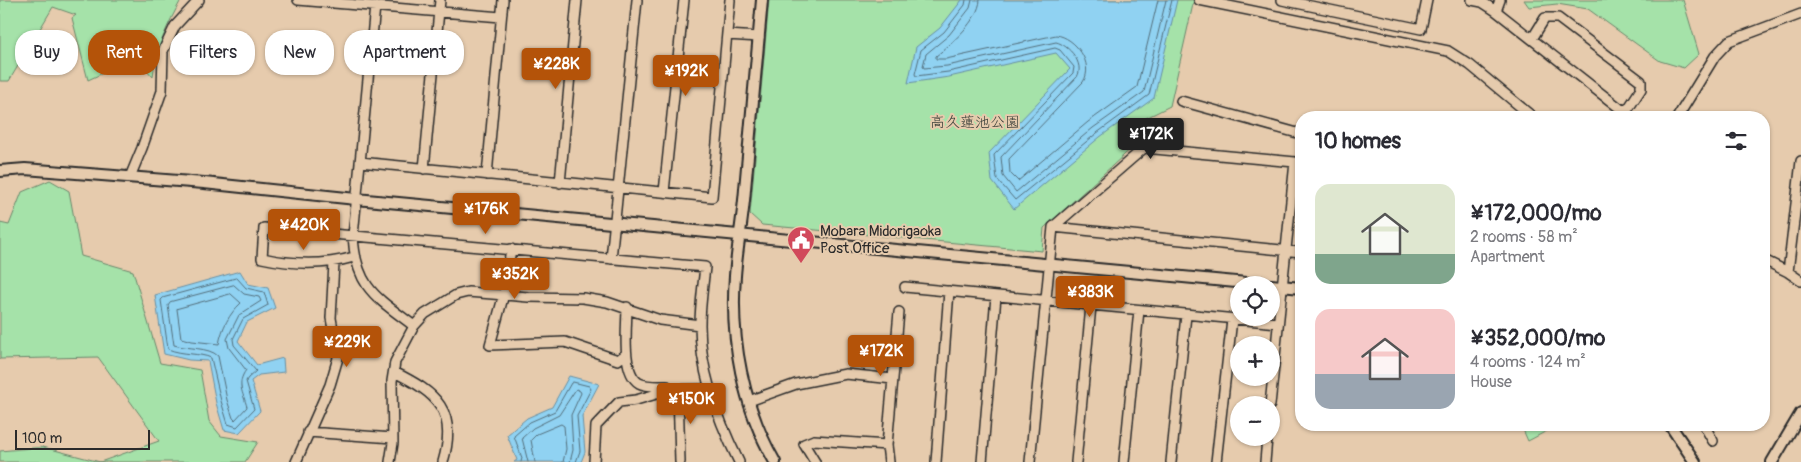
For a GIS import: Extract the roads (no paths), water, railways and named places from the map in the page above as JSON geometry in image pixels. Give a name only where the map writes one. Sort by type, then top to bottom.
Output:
[{"type":"street","points":[[130,178],[162,91],[163,51],[175,26],[199,0]]},
{"type":"street","points":[[298,0],[502,16]]},
{"type":"street","points":[[424,169],[440,0]]},
{"type":"street","points":[[487,175],[503,0]]},
{"type":"street","points":[[560,183],[577,0]]},
{"type":"street","points":[[610,259],[637,0]]},
{"type":"street","points":[[664,192],[684,0]]},
{"type":"street","points":[[360,162],[712,197],[730,0]]},
{"type":"street","points":[[762,0],[741,235],[735,276],[735,321],[739,365],[749,401],[775,462]]},
{"type":"street","points":[[1199,0],[1448,51],[1470,65],[1526,111]]},
{"type":"street","points":[[1282,0],[1421,29],[1427,0]]},
{"type":"street","points":[[1472,0],[1482,2],[1496,11],[1622,110],[1628,109],[1641,89],[1641,81],[1558,18],[1545,18],[1532,39]]},
{"type":"street","points":[[1496,11],[1500,0]]},
{"type":"street","points":[[375,6],[356,200],[353,236],[354,257],[363,279],[376,298],[414,326]]},
{"type":"street","points":[[1681,111],[1715,56],[1729,40],[1801,14]]},
{"type":"street","points":[[727,35],[758,38]]},
{"type":"street","points":[[1181,101],[1295,132]]},
{"type":"street","points":[[1030,462],[1053,228],[1144,148],[1295,163]]},
{"type":"street","points":[[1788,272],[1801,161]]},
{"type":"street","points":[[0,171],[25,169],[204,183],[356,200],[1230,281]]},
{"type":"street","points":[[1280,304],[1295,187]]},
{"type":"street","points":[[354,257],[334,263],[285,263],[262,258],[264,228],[705,267],[700,325],[703,354],[709,389],[738,462]]},
{"type":"street","points":[[1053,228],[1295,252]]},
{"type":"street","points":[[511,249],[504,294],[490,345],[565,342],[618,360],[626,354]]},
{"type":"street","points":[[296,462],[330,385],[338,358],[331,318],[331,287],[334,263]]},
{"type":"street","points":[[1770,263],[1801,281]]},
{"type":"street","points":[[904,286],[1230,319]]},
{"type":"street","points":[[1282,286],[1295,287]]},
{"type":"street","points":[[936,462],[949,291]]},
{"type":"street","points":[[390,462],[396,362],[414,326],[425,314],[456,295],[468,292],[528,297],[583,298],[627,307],[660,320],[700,325]]},
{"type":"street","points":[[982,462],[996,296]]},
{"type":"street","points":[[1076,462],[1091,306]]},
{"type":"street","points":[[627,307],[626,354],[629,369],[638,382],[645,385],[667,386],[674,390]]},
{"type":"street","points":[[1124,462],[1139,310]]},
{"type":"street","points":[[889,462],[887,445],[899,312]]},
{"type":"street","points":[[1171,462],[1186,315]]},
{"type":"street","points":[[1216,462],[1231,326]]},
{"type":"street","points":[[1271,396],[1278,326]]},
{"type":"street","points":[[394,372],[420,385],[437,400],[445,413],[448,445],[443,462]]},
{"type":"street","points":[[749,401],[796,384],[846,374],[893,379]]},
{"type":"street","points":[[594,462],[596,426],[619,402],[636,400],[674,390],[709,389]]},
{"type":"street","points":[[674,390],[680,462]]},
{"type":"street","points":[[1772,462],[1801,413]]},
{"type":"street","points":[[1674,431],[1695,462]]},
{"type":"street","points":[[1707,431],[1713,441]]},
{"type":"street","points":[[308,432],[392,438]]},
{"type":"street","points":[[815,462],[804,444],[814,440],[887,445]]},
{"type":"street","points":[[1265,462],[1266,446]]},
{"type":"water","points":[[962,0],[1177,0],[1154,98],[1100,137],[1014,209],[992,181],[989,153],[1070,69],[1056,53],[949,77],[908,83],[916,47],[940,28]]},
{"type":"water","points":[[240,271],[248,284],[268,288],[275,308],[247,322],[238,341],[257,365],[283,358],[284,372],[259,375],[251,381],[260,411],[239,433],[224,430],[216,403],[208,361],[189,360],[164,354],[155,295]]},
{"type":"water","points":[[569,376],[599,384],[582,416],[585,452],[581,462],[514,462],[517,460],[507,435],[527,418],[552,407]]},
{"type":"place","name":"Mobara Midorigaoka Post Office","points":[[801,264]]},
{"type":"park label","name":"高久蓮池公園","points":[[975,122]]}]
